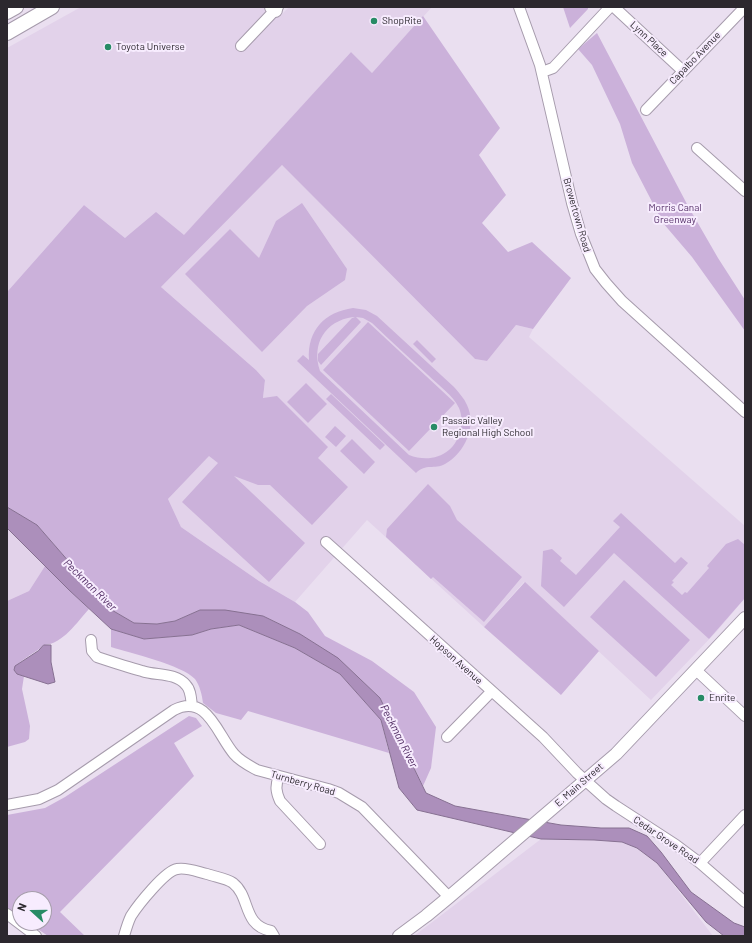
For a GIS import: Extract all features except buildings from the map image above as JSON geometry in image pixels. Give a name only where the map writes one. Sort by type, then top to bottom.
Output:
[{"type":"highway","points":[[7,12],[16,7]]},
{"type":"highway","points":[[7,33],[52,7]]},
{"type":"main road","name":"E. Main Street","points":[[398,936],[449,897],[616,754],[745,618]]},
{"type":"street","name":"Browertown Road","points":[[519,7],[542,72],[572,203],[581,234],[595,269],[622,301],[745,412]]},
{"type":"street","name":"Capalbo Avenue","points":[[646,110],[745,7]]},
{"type":"street","points":[[241,46],[275,8]]},
{"type":"street","points":[[542,72],[553,68],[607,8]]},
{"type":"street","name":"Lynn Place","points":[[607,8],[683,71]]},
{"type":"street","points":[[697,148],[745,191]]},
{"type":"street","name":"Hopson Avenue","points":[[326,542],[542,737],[577,773],[586,779]]},
{"type":"street","points":[[7,805],[39,799],[58,790],[174,710],[181,706],[192,706],[190,694],[186,685],[179,679],[168,675],[144,672],[97,657],[92,651],[91,640]]},
{"type":"street","points":[[696,670],[745,716]]},
{"type":"street","points":[[447,737],[491,692]]},
{"type":"street","name":"Turnberry Road","points":[[192,706],[201,709],[211,720],[239,759],[257,770],[328,789],[339,793],[362,807],[449,897]]},
{"type":"street","points":[[279,776],[276,787],[280,801],[320,844]]},
{"type":"street","name":"Cedar Grove Road","points":[[586,779],[606,799],[676,845],[700,863],[745,902]]},
{"type":"street","points":[[700,863],[745,815]]},
{"type":"street","points":[[124,936],[130,918],[140,903],[167,874],[176,869],[187,868],[228,880],[234,884],[255,924],[263,929],[271,931],[274,936]]},
{"type":"street","points":[[7,914],[36,936]]},
{"type":"shaded area","points":[[81,7],[267,7],[280,16],[289,7],[432,7],[372,73],[351,52],[184,236],[125,238],[84,205],[7,292],[7,48]]},
{"type":"shaded area","name":"Passaic Valley Regional High School","points":[[282,165],[475,359],[487,361],[516,325],[533,329],[529,337],[745,526],[745,598],[717,631],[651,700],[524,582],[484,627],[367,520],[295,602],[259,581],[181,527],[168,499],[263,398],[265,380],[256,370],[161,287]]},
{"type":"shaded area","points":[[7,507],[37,525],[110,609],[134,623],[157,624],[175,621],[200,610],[225,610],[263,616],[300,634],[338,658],[380,698],[426,793],[455,806],[561,825],[601,828],[629,828],[647,836],[691,892],[734,923],[745,927],[745,936],[724,936],[706,922],[657,863],[637,848],[622,842],[541,839],[417,810],[399,788],[381,720],[340,674],[295,648],[239,625],[211,629],[192,635],[144,639],[111,629],[69,590],[7,528]]},
{"type":"shaded area","points":[[7,528],[45,566],[29,591],[7,601]]},
{"type":"shaded area","points":[[44,645],[51,645],[51,662],[55,682],[48,684],[17,674],[14,670],[15,666],[38,651]]},
{"type":"shaded area","points":[[541,839],[622,842],[637,848],[657,863],[713,936],[414,936]]},
{"type":"green space","points":[[563,7],[588,7],[588,9],[570,28]]},
{"type":"green space","points":[[423,16],[500,128],[479,155],[506,195],[482,223],[508,252],[532,242],[571,278],[533,329],[516,325],[487,361],[475,359],[282,165],[161,287],[256,370],[265,380],[263,398],[277,396],[328,447],[318,458],[348,487],[312,525],[270,485],[258,485],[234,476],[305,543],[269,582],[182,502],[218,463],[209,456],[168,499],[181,527],[259,581],[295,602],[308,612],[325,636],[372,661],[414,692],[436,727],[431,768],[423,786],[380,698],[337,658],[300,634],[263,616],[200,610],[175,621],[157,624],[134,623],[110,609],[37,525],[7,507],[7,292],[84,205],[125,238],[156,212],[184,235],[351,52],[372,73]]},
{"type":"green space","name":"Morris Canal Greenway","points":[[597,33],[688,206],[718,258],[745,300],[745,331],[692,257],[663,223],[632,163],[620,124],[592,65],[578,49]]},
{"type":"green space","points":[[302,203],[347,269],[345,280],[307,306],[262,352],[185,274],[230,229],[259,258],[276,221]]},
{"type":"green space","points":[[353,308],[366,310],[377,316],[454,387],[463,398],[470,413],[470,430],[463,446],[452,459],[441,466],[423,468],[416,473],[297,361],[303,355],[309,360],[309,349],[315,331],[326,318]],"holes":[[[355,317],[352,318],[318,354],[318,361],[317,352],[323,335],[335,323],[343,319]],[[356,317],[363,318],[372,323],[445,390],[456,403],[462,419],[459,436],[456,442],[449,450],[440,456],[419,458],[409,455],[320,371],[318,361],[321,365],[361,322]]]},
{"type":"green space","points":[[368,322],[455,403],[409,451],[323,370]]},
{"type":"green space","points":[[417,340],[436,359],[432,363],[413,344]]},
{"type":"green space","points":[[306,383],[327,404],[308,423],[287,402]]},
{"type":"green space","points":[[331,394],[385,445],[380,450],[326,399]]},
{"type":"green space","points":[[335,426],[346,436],[336,447],[325,437]]},
{"type":"green space","points":[[352,439],[375,462],[364,474],[340,451]]},
{"type":"green space","points":[[428,484],[450,506],[457,520],[522,577],[484,622],[433,577],[431,579],[386,537],[387,529]]},
{"type":"green space","points":[[621,513],[675,563],[681,557],[688,563],[672,581],[674,582],[671,585],[682,595],[685,592],[687,593],[709,568],[707,566],[726,544],[738,539],[745,545],[745,598],[709,639],[614,553],[564,607],[541,586],[543,551],[552,549],[562,558],[560,561],[576,575],[620,527],[613,521]]},
{"type":"green space","points":[[45,566],[89,609],[63,637],[51,644],[44,645],[19,663],[14,670],[17,674],[24,676],[22,689],[30,726],[29,739],[25,742],[7,747],[7,601],[29,591]]},
{"type":"green space","points":[[624,580],[690,640],[656,677],[590,617]]},
{"type":"green space","points":[[525,582],[599,651],[561,695],[484,627]]},
{"type":"green space","points":[[239,625],[295,648],[340,674],[381,720],[389,753],[248,711],[241,720],[216,713],[203,703],[195,679],[188,674],[168,664],[111,647],[111,629],[144,639],[192,635],[211,629]]},
{"type":"green space","points":[[189,716],[196,718],[202,726],[174,743],[194,776],[60,912],[85,936],[48,936],[41,931],[52,931],[52,891],[12,891],[12,911],[7,907],[7,815],[45,808],[65,797]]},
{"type":"place","name":"ShopRite","points":[[374,21]]},
{"type":"place","name":"Toyota Universe","points":[[108,47]]},
{"type":"place","name":"Passaic Valley Regional High School","points":[[434,427]]},
{"type":"place","name":"Enrite","points":[[701,698]]},
{"type":"water label","name":"Peckman River","points":[[90,585]]},
{"type":"water label","name":"Peckman River","points":[[399,736]]}]
